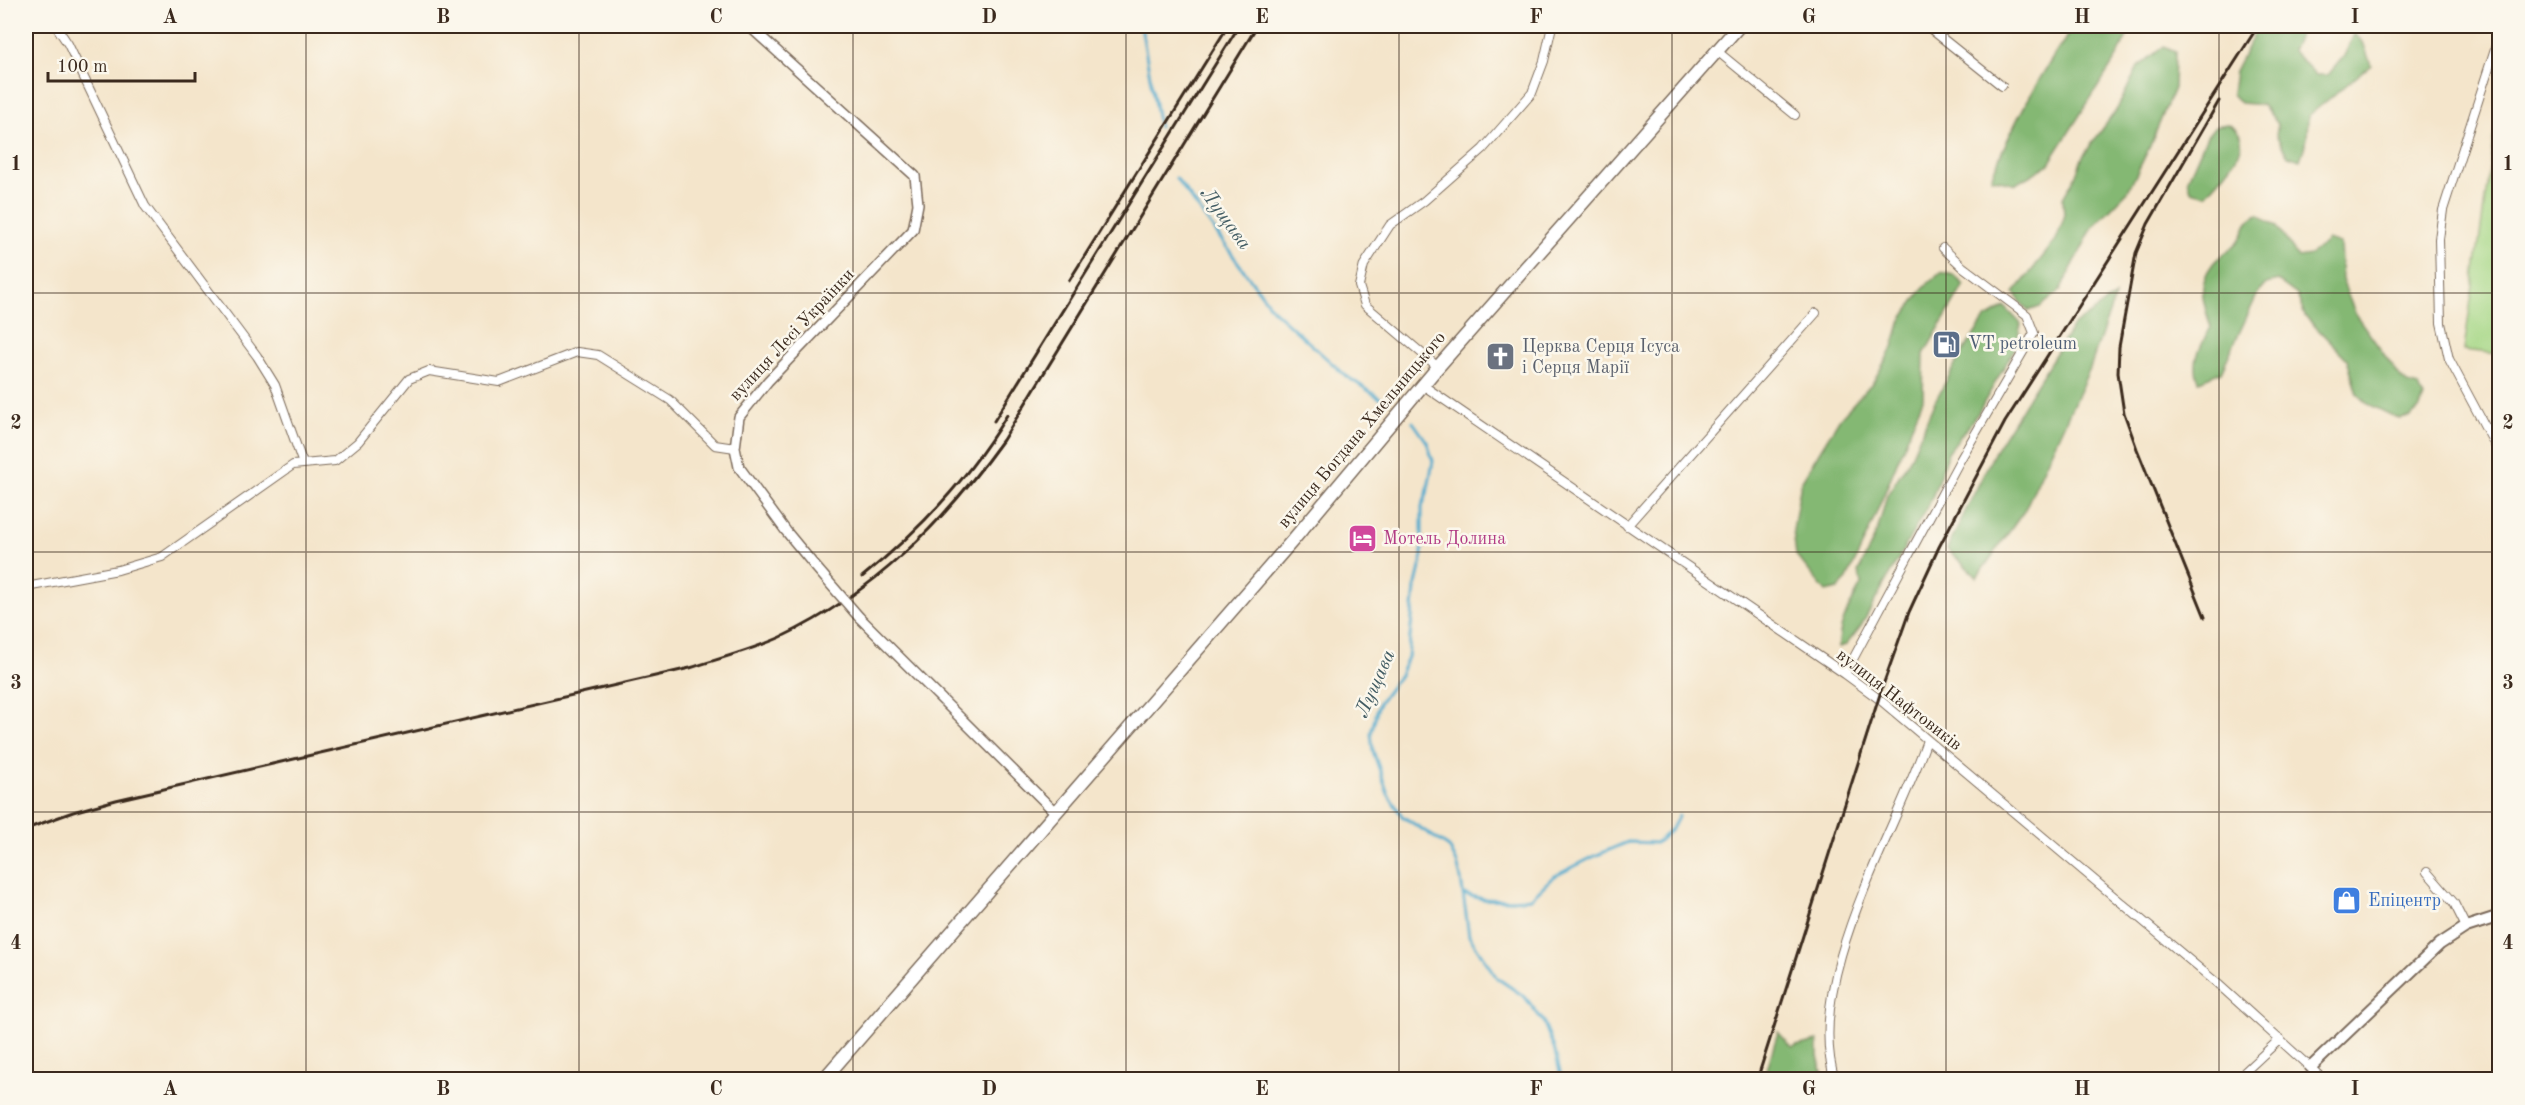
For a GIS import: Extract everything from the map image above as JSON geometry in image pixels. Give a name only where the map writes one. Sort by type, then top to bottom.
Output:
[{"type":"main road","name":"вулиця Богдана Хмельницького","points":[[823,1080],[1056,813],[1438,367],[1739,26]]},
{"type":"main road","points":[[2311,1067],[2440,944],[2466,927],[2499,916]]},
{"type":"street","points":[[56,26],[68,44],[146,206],[257,356],[275,386],[303,464]]},
{"type":"street","name":"вулиця Лесі Українки","points":[[749,26],[915,176],[918,204],[913,230],[768,381],[739,417],[735,448],[740,467],[786,531],[859,617],[1056,813]]},
{"type":"street","points":[[1438,367],[1365,305],[1359,286],[1364,265],[1390,225],[1424,201],[1483,149],[1532,93],[1544,61],[1552,26]]},
{"type":"street","points":[[1927,26],[2002,86]]},
{"type":"street","points":[[2499,33],[2443,210],[2439,239],[2441,323],[2449,359],[2499,449]]},
{"type":"street","points":[[1717,51],[1795,115]]},
{"type":"street","points":[[1845,674],[1959,462],[2034,333],[2027,315],[1963,267],[1943,248]]},
{"type":"street","points":[[1627,526],[1816,313]]},
{"type":"street","points":[[26,587],[118,570],[162,557],[293,465],[335,460],[358,442],[409,379],[429,371],[500,382],[577,352],[598,355],[670,400],[715,445],[735,448]]},
{"type":"street","name":"вулиця Нафтовиків","points":[[1424,386],[1845,674],[1927,740],[2280,1039],[2324,1080]]},
{"type":"street","points":[[1835,1080],[1829,1061],[1827,1019],[1835,976],[1863,894],[1927,740]]},
{"type":"street","points":[[2427,872],[2454,903],[2466,927]]},
{"type":"street","points":[[2236,1080],[2280,1039]]},
{"type":"green space","points":[[2074,26],[2129,26],[2130,30],[2117,57],[2048,165],[2016,184],[1991,178],[2028,99]]},
{"type":"green space","points":[[2258,26],[2304,26],[2292,50],[2316,75],[2328,75],[2344,56],[2354,34],[2363,42],[2371,65],[2308,116],[2307,139],[2300,160],[2288,156],[2276,135],[2278,124],[2263,105],[2240,103],[2232,94],[2235,71]]},
{"type":"green space","points":[[2164,46],[2175,51],[2174,88],[2128,191],[2093,227],[2059,292],[2040,307],[2028,311],[2014,293],[2056,240],[2064,218],[2063,198],[2075,177],[2083,156],[2117,109],[2138,67]]},
{"type":"green space","points":[[2499,99],[2500,353],[2499,354],[2464,350]]},
{"type":"green space","points":[[2228,124],[2237,131],[2241,140],[2236,159],[2206,195],[2191,191],[2188,179],[2207,136],[2215,126]]},
{"type":"green space","points":[[2258,214],[2277,227],[2298,257],[2310,255],[2328,240],[2340,244],[2342,280],[2356,315],[2398,374],[2407,383],[2418,386],[2424,397],[2419,409],[2410,417],[2399,419],[2366,403],[2357,394],[2347,359],[2305,316],[2297,295],[2278,281],[2266,284],[2258,293],[2221,372],[2199,381],[2196,360],[2211,327],[2203,296],[2204,280],[2215,262],[2237,243],[2246,225]]},
{"type":"green space","points":[[1941,272],[1953,275],[1964,285],[1924,354],[1923,399],[1869,531],[1846,581],[1838,589],[1826,592],[1796,555],[1793,530],[1801,482],[1840,418],[1873,382],[1893,347],[1901,320],[1923,288]]},
{"type":"green space","points":[[2115,296],[2090,368],[2024,511],[1977,577],[1947,549],[1995,451],[2072,327]]},
{"type":"green space","points":[[2005,307],[2021,324],[2015,348],[1978,413],[1948,452],[1932,498],[1861,626],[1846,645],[1839,647],[1843,622],[1862,583],[1858,573],[1878,529],[1887,495],[1911,457],[1935,401],[1963,351],[1985,319]]},
{"type":"green space","points":[[1778,1032],[1792,1047],[1818,1041],[1818,1056],[1824,1079],[1764,1079]]},
{"type":"waterway","name":"Лущава","points":[[1141,26],[1159,127]]},
{"type":"waterway","name":"Лущава","points":[[1176,178],[1273,310],[1346,376],[1380,398]]},
{"type":"waterway","name":"Лущава","points":[[1413,422],[1427,442],[1433,461],[1427,494],[1422,507],[1422,559],[1415,588],[1408,657],[1400,675],[1379,703],[1371,733],[1373,751],[1388,794],[1402,816],[1449,847],[1457,863],[1461,879],[1469,936],[1497,978],[1525,997],[1543,1021],[1554,1048],[1562,1080]]},
{"type":"waterway","points":[[1463,894],[1483,899],[1531,898],[1553,877],[1597,855],[1628,842],[1656,843],[1672,829],[1679,815]]},
{"type":"railway","points":[[1069,281],[1228,26]]},
{"type":"railway","points":[[994,421],[1239,26]]},
{"type":"railway","points":[[26,829],[116,800],[690,668],[781,637],[847,599],[877,577],[931,527],[957,499],[1003,440],[1257,26]]},
{"type":"railway","points":[[1757,1080],[1882,688],[1909,612],[1939,547],[2005,422],[2258,26]]},
{"type":"railway","points":[[2205,617],[2124,413],[2118,373],[2119,347],[2136,253],[2148,224],[2219,101]]},
{"type":"railway","points":[[862,577],[942,502],[976,460],[1007,415]]},
{"type":"place","name":"VT petroleum","points":[[1947,344]]},
{"type":"place","name":"Церква Серця Ісуса і Серця Марії","points":[[1501,357]]},
{"type":"place","name":"Мотель Долина","points":[[1362,539]]},
{"type":"place","name":"Епіцентр","points":[[2347,901]]}]
